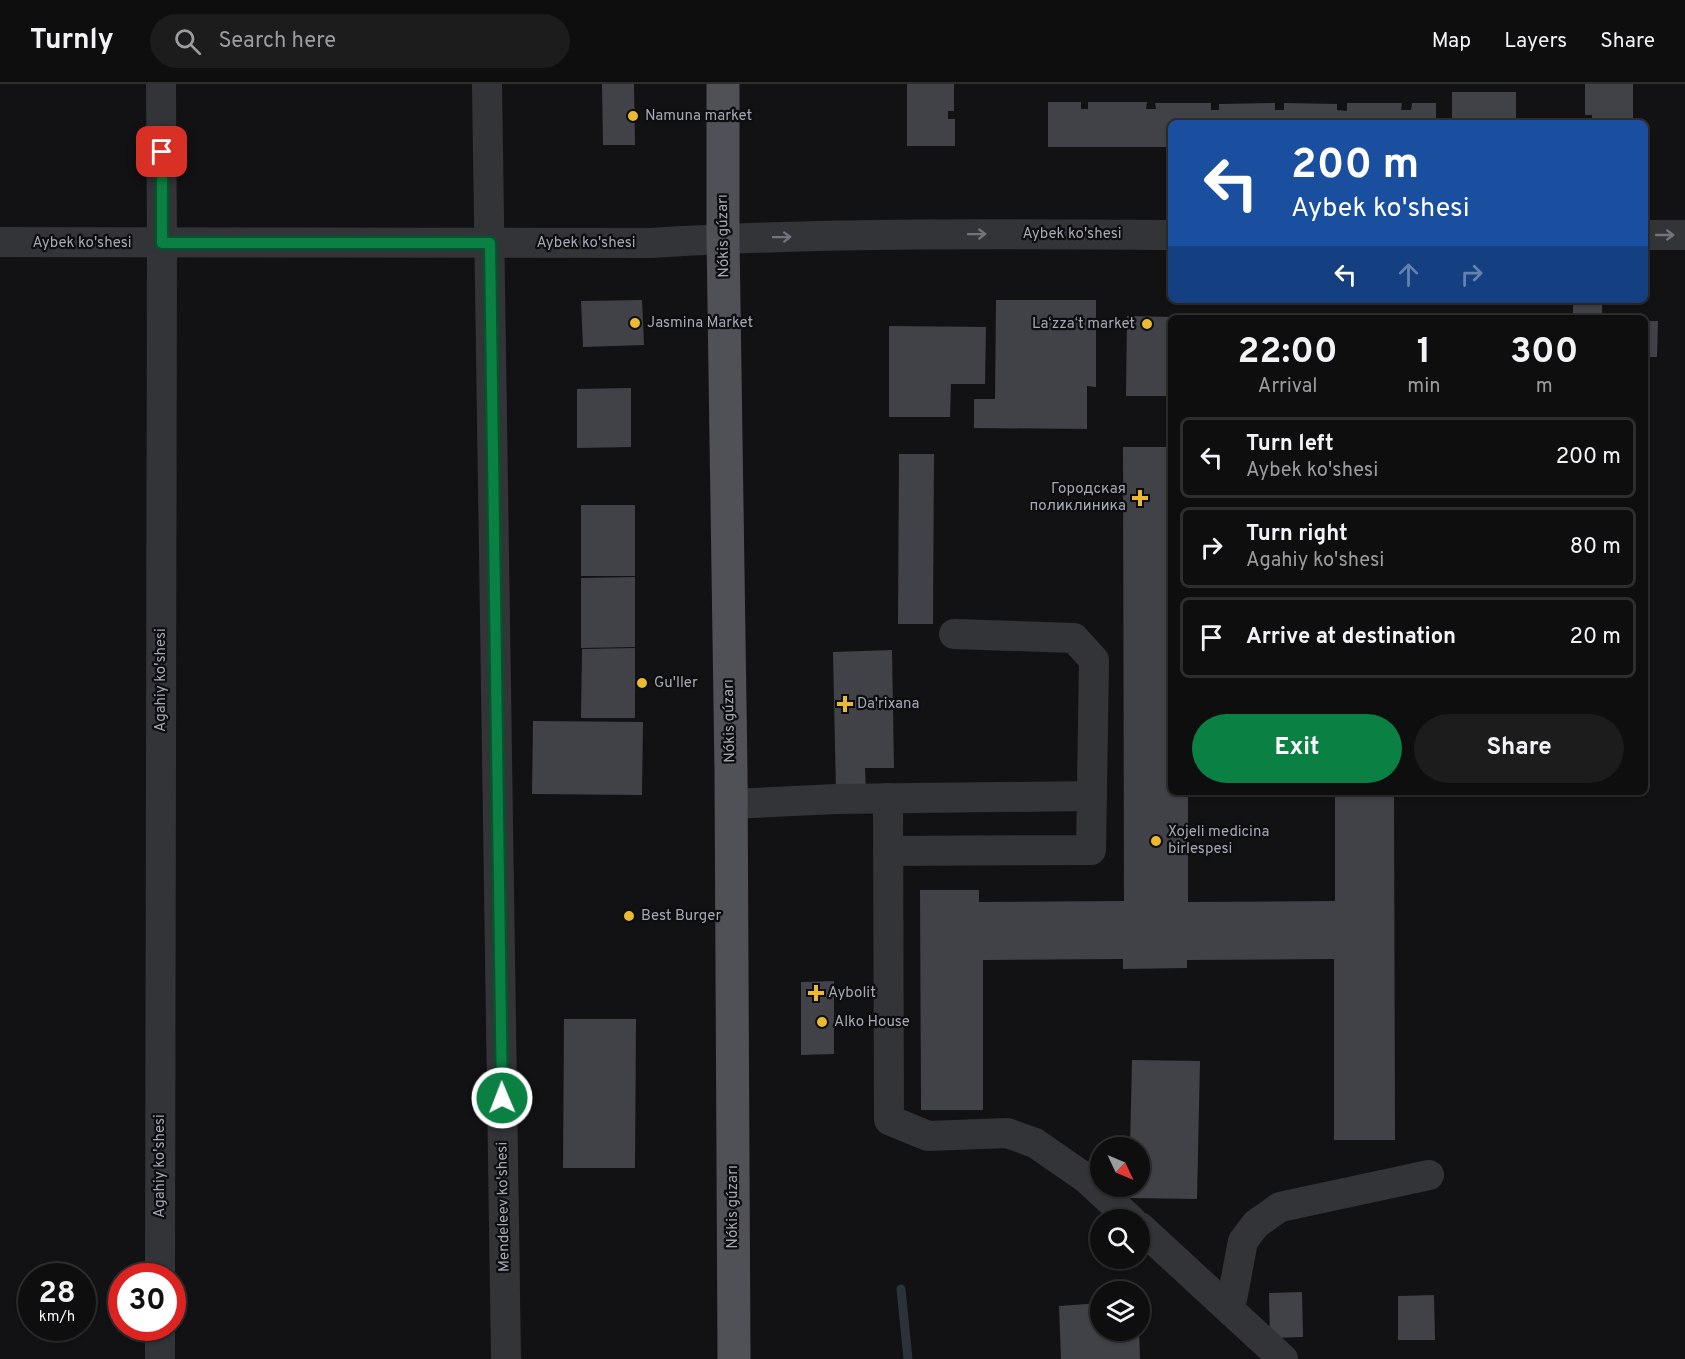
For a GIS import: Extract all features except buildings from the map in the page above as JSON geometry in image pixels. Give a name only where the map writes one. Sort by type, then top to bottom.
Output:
[{"type":"main road","name":"Nókis gúzarı","points":[[723,84],[734,1359]]},
{"type":"street","name":"Agahiy ko'shesi","points":[[160,1263],[161,84]]},
{"type":"street","name":"Mendeleev ko'shesi","points":[[487,84],[506,1359]]},
{"type":"street","name":"Aybek ko'shesi","points":[[0,242],[651,243],[723,238],[986,234],[1168,235]]},
{"type":"street","points":[[1648,235],[1685,235]]},
{"type":"street","points":[[888,850],[1091,850],[1094,660],[1074,638],[954,634]]},
{"type":"street","points":[[731,804],[888,798],[1092,796]]},
{"type":"street","points":[[888,798],[889,1120],[928,1137],[1007,1133],[1035,1143],[1088,1179],[1119,1209]]},
{"type":"street","points":[[1230,1310],[1243,1241],[1256,1224],[1280,1206],[1429,1175]]},
{"type":"street","points":[[1150,1236],[1283,1359]]},
{"type":"street","points":[[160,1341],[160,1359]]},
{"type":"waterway","points":[[901,1289],[908,1359]]},
{"type":"place","name":"Namuna market","points":[[633,116]]},
{"type":"place","name":"Jasmina Market","points":[[635,323]]},
{"type":"place","name":"Laʻzzaʻt market","points":[[1147,324]]},
{"type":"place","name":"Городская поликлиника","points":[[1140,498]]},
{"type":"place","name":"Gu'ller","points":[[642,683]]},
{"type":"place","name":"Da'rixana","points":[[845,704]]},
{"type":"place","name":"Xojeli medicina birlespesi","points":[[1156,841]]},
{"type":"place","name":"Best Burger","points":[[629,916]]},
{"type":"place","name":"Aybolit","points":[[816,993]]},
{"type":"place","name":"Alko House","points":[[822,1022]]},
{"type":"route","points":[[162,152],[162,243],[490,243],[502,1098]]}]
